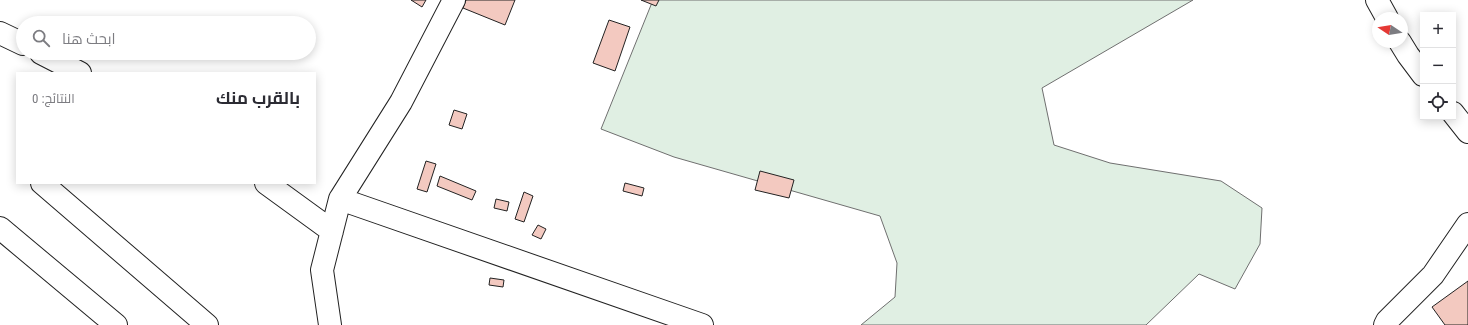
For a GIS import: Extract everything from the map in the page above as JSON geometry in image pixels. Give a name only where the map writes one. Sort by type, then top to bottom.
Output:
[{"type":"street","points":[[330,325],[322,270],[340,199],[401,102],[454,0]]},
{"type":"street","points":[[1377,0],[1384,12]]},
{"type":"street","points":[[0,33],[16,41]]},
{"type":"street","points":[[1404,48],[1420,71]]},
{"type":"street","points":[[53,60],[74,72]]},
{"type":"street","points":[[1456,117],[1468,132]]},
{"type":"street","points":[[43,184],[207,325]]},
{"type":"street","points":[[267,184],[332,231]]},
{"type":"street","points":[[340,199],[702,325]]},
{"type":"street","points":[[1385,325],[1387,321],[1433,275],[1468,224]]},
{"type":"street","points":[[0,228],[116,325]]},
{"type":"green space","points":[[653,0],[1193,0],[1042,88],[1054,145],[1110,163],[1221,181],[1262,208],[1260,244],[1235,289],[1199,274],[1146,325],[861,325],[895,297],[897,263],[880,216],[674,157],[601,129]]},
{"type":"building","points":[[411,0],[426,0],[422,7]]},
{"type":"building","points":[[466,0],[515,0],[505,25],[463,8]]},
{"type":"building","points":[[641,0],[659,0],[656,6]]},
{"type":"building","points":[[609,20],[630,27],[615,71],[593,63]]},
{"type":"building","points":[[454,110],[467,114],[462,129],[449,125]]},
{"type":"building","points":[[426,161],[436,164],[427,192],[417,189]]},
{"type":"building","points":[[760,171],[794,180],[789,198],[755,190]]},
{"type":"building","points":[[440,176],[476,191],[472,200],[437,186]]},
{"type":"building","points":[[625,183],[644,188],[642,196],[623,191]]},
{"type":"building","points":[[524,192],[533,196],[524,222],[515,219]]},
{"type":"building","points":[[496,199],[509,202],[507,211],[494,208]]},
{"type":"building","points":[[538,225],[546,229],[541,239],[532,235]]},
{"type":"building","points":[[490,278],[504,280],[503,287],[489,285]]},
{"type":"building","points":[[1468,281],[1468,325],[1445,325],[1432,307]]}]
